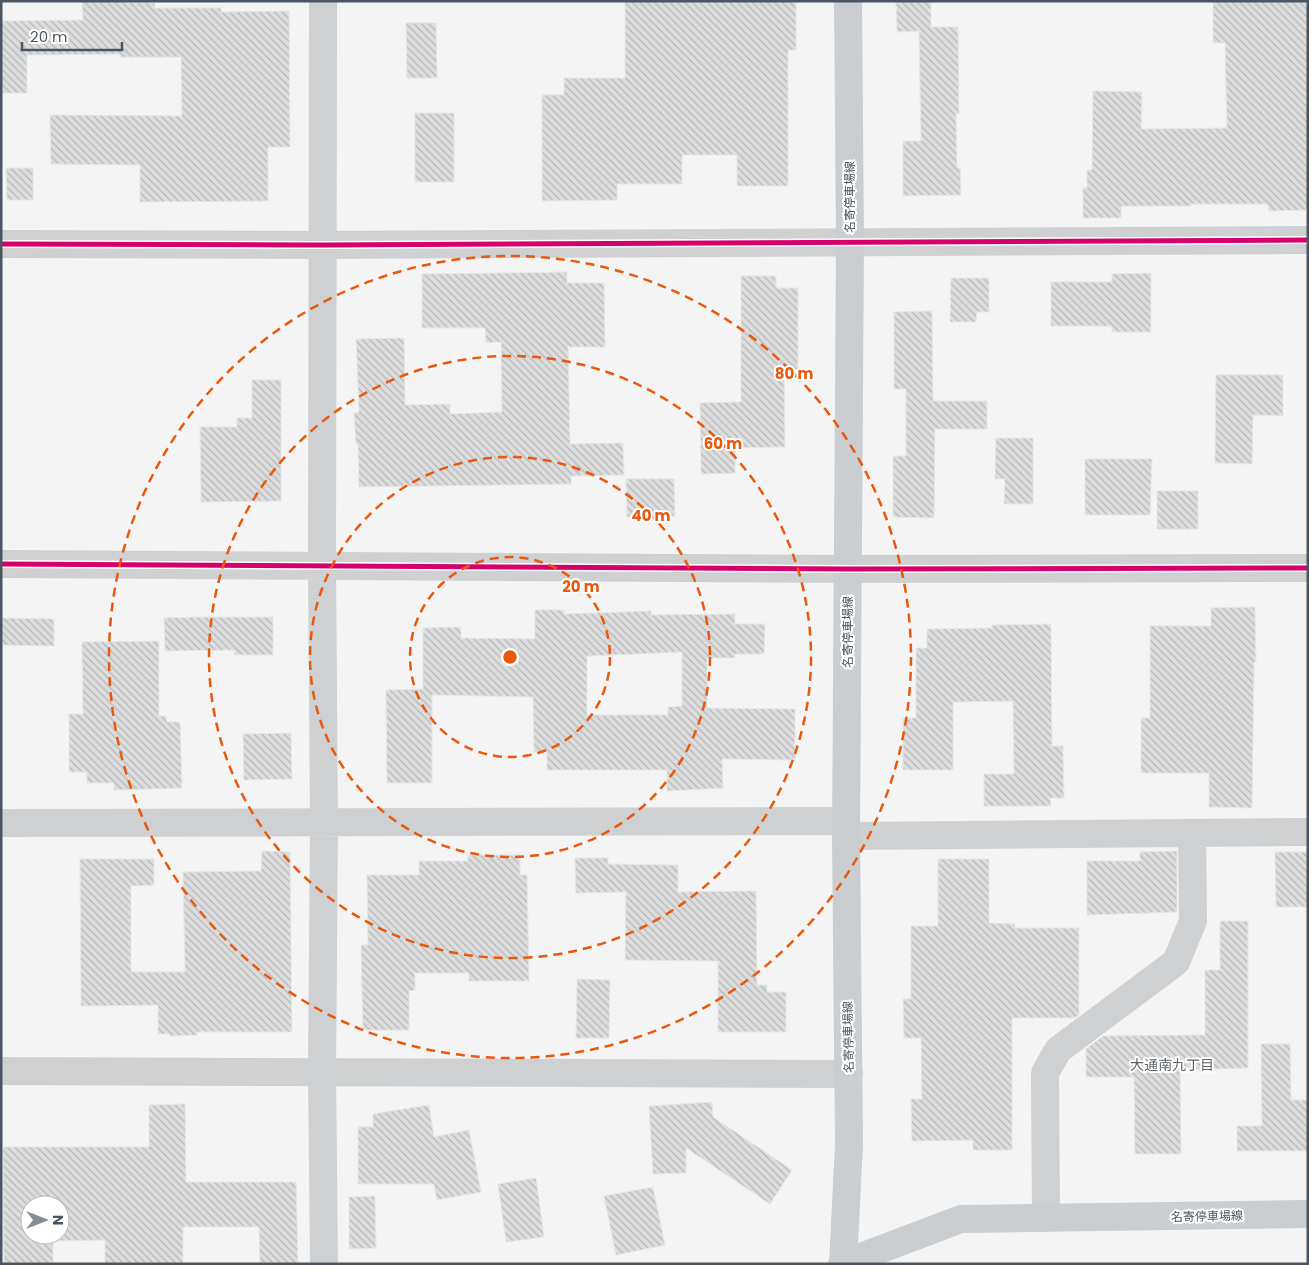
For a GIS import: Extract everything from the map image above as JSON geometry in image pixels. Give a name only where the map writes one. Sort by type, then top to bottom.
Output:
[{"type":"main road","name":"名寄停車場線","points":[[848,1],[850,243],[846,828],[849,1144],[843,1264],[961,1220],[1308,1214]]},
{"type":"street","points":[[323,1],[322,566],[324,823],[322,1072],[324,1264]]},
{"type":"street","points":[[1,244],[322,245],[1308,240]]},
{"type":"street","points":[[1,564],[848,569],[1308,568]]},
{"type":"street","points":[[1,823],[324,823],[846,828],[1192,834],[1308,832]]},
{"type":"street","points":[[1046,1218],[1045,1073],[1058,1050],[1176,962],[1193,921],[1192,834]]},
{"type":"street","points":[[1,1071],[849,1074]]},
{"type":"building","points":[[82,1],[155,3],[155,8],[221,8],[221,12],[289,11],[290,147],[268,147],[268,201],[140,202],[140,165],[51,164],[50,115],[182,116],[181,57],[120,57],[120,54],[27,55],[27,93],[1,93],[1,21],[83,20]]},
{"type":"building","points":[[625,1],[796,1],[796,50],[788,50],[788,186],[737,186],[737,155],[682,155],[682,184],[617,184],[617,200],[542,201],[542,95],[564,95],[564,78],[625,78]]},
{"type":"building","points":[[896,1],[931,1],[931,27],[958,27],[959,114],[956,114],[957,168],[960,168],[961,195],[903,196],[903,141],[921,141],[919,31],[897,32]]},
{"type":"building","points":[[1213,1],[1308,1],[1308,210],[1269,211],[1268,204],[1121,206],[1121,218],[1083,218],[1083,188],[1087,188],[1087,170],[1092,170],[1093,91],[1142,92],[1141,129],[1227,128],[1225,43],[1213,43]]},
{"type":"building","points":[[406,23],[436,23],[437,78],[407,78]]},
{"type":"building","points":[[415,113],[454,113],[454,182],[415,182]]},
{"type":"building","points":[[6,168],[33,168],[33,200],[7,200]]},
{"type":"building","points":[[567,272],[567,283],[604,283],[605,347],[568,347],[570,444],[623,443],[624,475],[571,476],[571,484],[359,487],[358,444],[356,444],[354,413],[359,412],[356,339],[404,338],[405,405],[450,404],[450,414],[502,412],[501,342],[486,343],[485,328],[422,328],[422,274]]},
{"type":"building","points":[[1151,273],[1151,332],[1112,332],[1112,326],[1051,326],[1051,282],[1112,282],[1112,274]]},
{"type":"building","points":[[741,276],[776,276],[776,288],[798,288],[798,377],[784,377],[785,447],[735,448],[735,473],[701,474],[700,403],[741,402]]},
{"type":"building","points":[[951,278],[989,278],[989,312],[977,312],[976,322],[950,322]]},
{"type":"building","points":[[932,311],[933,401],[987,401],[987,429],[935,429],[934,518],[893,517],[893,456],[906,456],[906,389],[894,389],[894,312]]},
{"type":"building","points":[[1216,375],[1283,375],[1283,416],[1253,415],[1252,464],[1215,463]]},
{"type":"building","points":[[252,380],[281,380],[281,501],[201,502],[200,427],[237,427],[237,418],[252,418]]},
{"type":"building","points":[[996,438],[1033,438],[1033,504],[1004,504],[1005,479],[995,479]]},
{"type":"building","points":[[1085,459],[1152,459],[1150,515],[1085,515]]},
{"type":"building","points":[[626,479],[674,479],[675,516],[627,517]]},
{"type":"building","points":[[1157,491],[1198,491],[1198,529],[1157,529]]},
{"type":"building","points":[[1255,607],[1256,662],[1254,662],[1252,808],[1209,807],[1209,773],[1141,773],[1141,718],[1150,718],[1150,626],[1211,626],[1211,608]]},
{"type":"building","points":[[535,610],[564,610],[564,614],[651,611],[651,615],[735,614],[735,624],[765,624],[764,654],[735,654],[735,658],[707,658],[707,708],[795,709],[795,760],[722,759],[723,788],[667,791],[667,770],[547,770],[547,752],[534,752],[533,697],[432,695],[432,783],[387,783],[386,690],[423,689],[423,628],[461,627],[461,638],[535,639]],"holes":[[[682,652],[682,706],[668,707],[668,715],[587,715],[587,656]]]},
{"type":"building","points":[[273,617],[273,655],[234,655],[235,650],[165,651],[164,618]]},
{"type":"building","points":[[1,618],[54,619],[54,646],[1,645]]},
{"type":"building","points":[[1051,624],[1052,746],[1063,746],[1064,798],[1050,798],[1051,806],[984,806],[984,774],[1014,774],[1013,701],[953,702],[953,770],[903,770],[903,718],[916,718],[916,648],[927,648],[927,629],[992,628],[992,625]]},
{"type":"building","points":[[159,641],[159,716],[166,716],[167,722],[180,722],[182,788],[114,790],[114,783],[87,783],[87,772],[69,772],[69,714],[83,714],[82,642]]},
{"type":"building","points":[[291,733],[292,779],[244,780],[243,734]]},
{"type":"building","points":[[262,851],[290,852],[292,1032],[197,1032],[197,1035],[170,1036],[170,1034],[158,1034],[158,1005],[81,1006],[80,859],[154,859],[154,885],[131,886],[131,972],[185,972],[183,872],[261,871]]},
{"type":"building","points":[[1177,851],[1177,912],[1087,915],[1087,861],[1140,861],[1140,852]]},
{"type":"building","points":[[1275,852],[1308,852],[1308,907],[1276,907]]},
{"type":"building","points":[[468,855],[520,855],[520,875],[527,875],[529,981],[469,981],[469,973],[415,973],[415,990],[409,991],[409,1030],[363,1030],[361,945],[368,945],[367,875],[419,875],[419,861],[468,861]]},
{"type":"building","points":[[575,858],[608,858],[608,864],[678,865],[678,892],[756,891],[757,985],[767,985],[767,992],[786,992],[786,1032],[718,1032],[718,961],[625,960],[626,892],[576,893]]},
{"type":"building","points":[[938,859],[989,859],[989,923],[1015,924],[1015,928],[1079,928],[1079,1015],[1075,1018],[1012,1018],[1012,1150],[973,1150],[973,1140],[912,1141],[911,1099],[922,1099],[921,1038],[904,1038],[903,999],[911,999],[911,926],[938,926]]},
{"type":"building","points":[[1220,921],[1248,921],[1248,1068],[1180,1070],[1181,1154],[1135,1154],[1134,1077],[1086,1077],[1086,1049],[1103,1036],[1205,1035],[1205,970],[1220,970]]},
{"type":"building","points":[[577,979],[610,980],[609,1038],[576,1038]]},
{"type":"building","points":[[1261,1044],[1290,1044],[1291,1100],[1308,1100],[1308,1151],[1237,1151],[1237,1126],[1262,1126]]},
{"type":"building","points":[[712,1102],[713,1117],[792,1170],[770,1204],[686,1148],[686,1173],[653,1174],[649,1106]]},
{"type":"building","points":[[185,1104],[186,1182],[296,1182],[298,1264],[260,1264],[259,1227],[183,1227],[183,1264],[105,1264],[105,1240],[70,1241],[70,1195],[20,1195],[20,1245],[53,1245],[53,1264],[4,1264],[3,1147],[149,1147],[149,1105]]},
{"type":"building","points":[[429,1105],[434,1137],[469,1130],[481,1192],[437,1200],[434,1184],[358,1184],[358,1127],[373,1127],[373,1114]]},
{"type":"building","points":[[536,1178],[544,1237],[506,1242],[498,1184]]},
{"type":"building","points":[[653,1187],[665,1245],[616,1255],[604,1196]]},
{"type":"building","points":[[375,1196],[376,1248],[349,1249],[349,1197]]},
{"type":"cycle path","points":[[1,244],[322,245],[1308,240]]},
{"type":"cycle path","points":[[1,564],[848,569],[1308,568]]},
{"type":"district","name":"大通南九丁目","points":[[1172,1065]]}]
